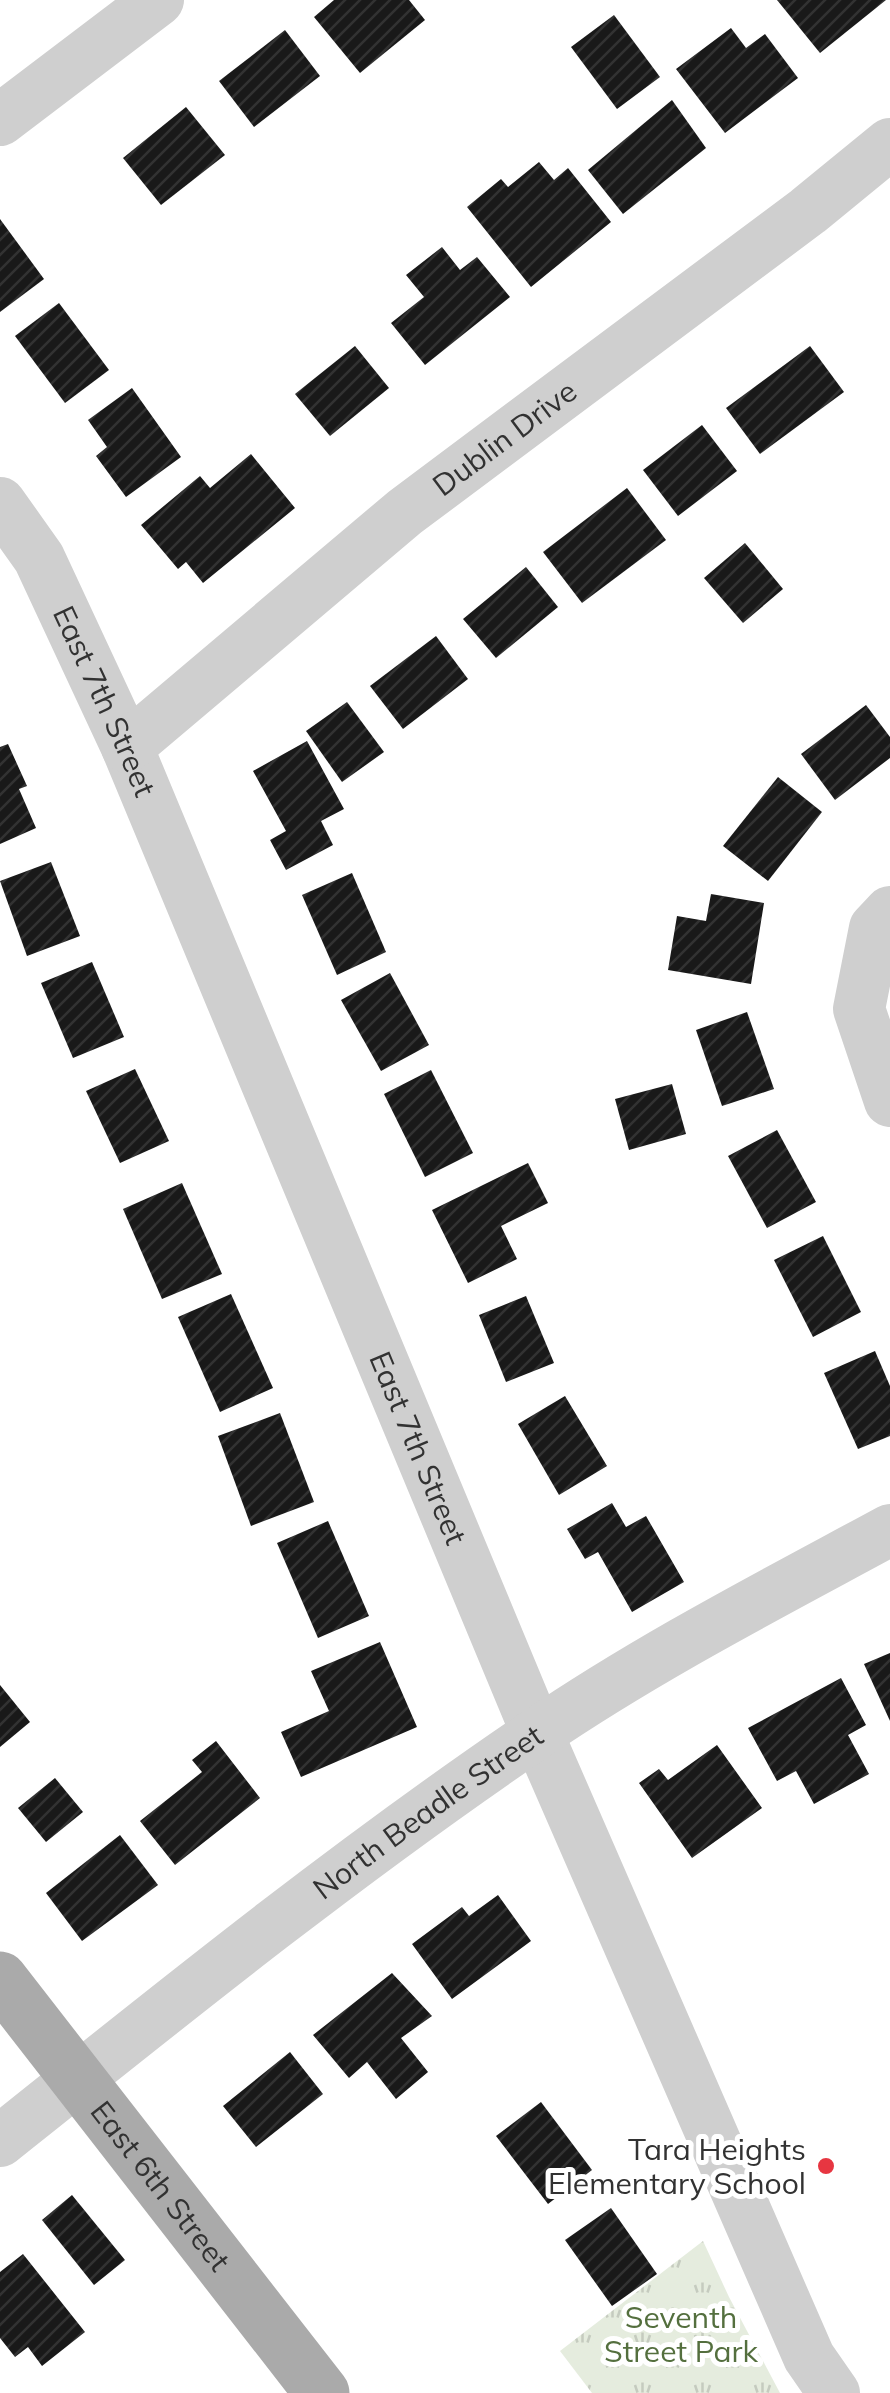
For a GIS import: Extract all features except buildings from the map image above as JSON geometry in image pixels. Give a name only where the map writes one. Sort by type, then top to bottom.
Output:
[{"type":"main road","name":"East 6th Street","points":[[0,1979],[322,2393]]},
{"type":"street","points":[[0,120],[158,0]]},
{"type":"street","name":"Dublin Drive","points":[[127,747],[406,512],[808,212],[890,144]]},
{"type":"street","name":"East 7th Street","points":[[0,502],[39,558],[127,747],[537,1733],[809,2357],[834,2393]]},
{"type":"street","points":[[890,912],[875,928],[859,1009],[890,1101]]},
{"type":"street","name":"North Beadle Street","points":[[0,2141],[280,1918],[537,1733],[682,1643],[890,1530]]},
{"type":"green space","name":"Seventh Street Park","points":[[703,2241],[780,2393],[592,2393],[560,2351]]},
{"type":"place","name":"Tara Heights Elementary School","points":[[826,2166]]}]
